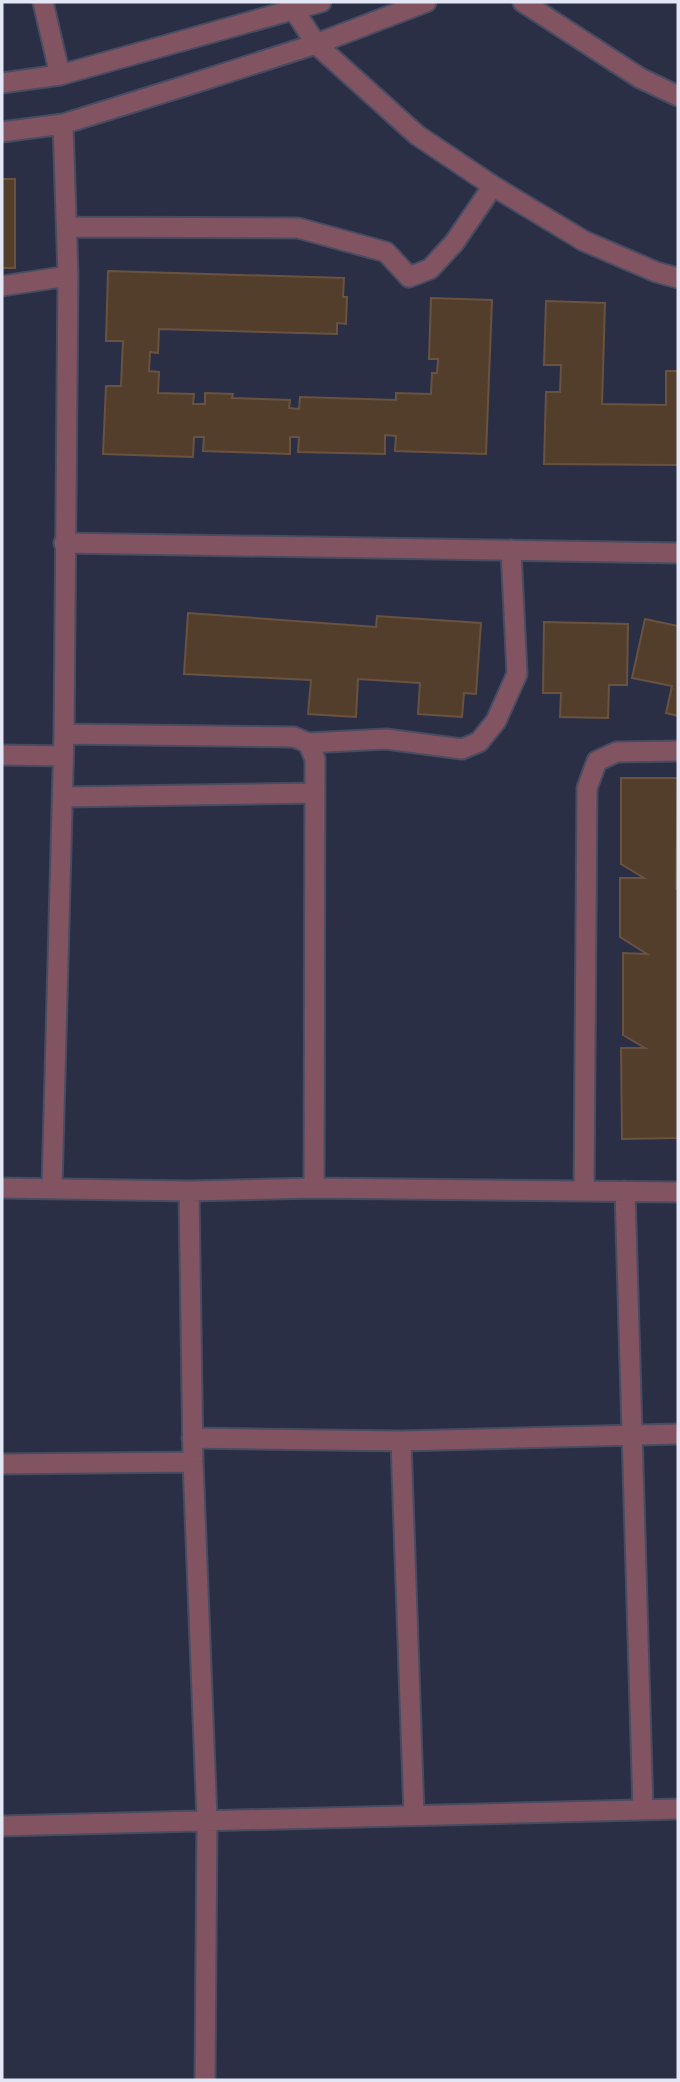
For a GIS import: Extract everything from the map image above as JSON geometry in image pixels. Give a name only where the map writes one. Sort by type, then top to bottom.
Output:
[{"type":"street","points":[[43,2],[60,75]]},
{"type":"street","points":[[2,83],[60,75],[291,6],[321,2]]},
{"type":"street","points":[[2,132],[62,124],[316,44],[426,2]]},
{"type":"street","points":[[523,2],[640,78],[678,96]]},
{"type":"street","points":[[291,6],[316,44],[417,135],[493,186],[584,241],[656,272],[678,278]]},
{"type":"street","points":[[52,1188],[64,734],[68,276],[62,124]]},
{"type":"street","points":[[67,227],[298,228],[386,252],[409,277],[430,269],[454,243],[493,186]]},
{"type":"street","points":[[2,286],[68,276]]},
{"type":"street","points":[[64,543],[678,553]]},
{"type":"street","points":[[64,734],[294,737],[308,743],[386,739],[461,749],[479,741],[496,721],[517,674],[511,550]]},
{"type":"street","points":[[308,743],[315,759],[314,1188]]},
{"type":"street","points":[[583,1190],[587,788],[597,761],[617,752],[678,751]]},
{"type":"street","points":[[2,755],[63,756]]},
{"type":"street","points":[[62,797],[315,793]]},
{"type":"street","points":[[2,1188],[678,1192]]},
{"type":"street","points":[[189,1191],[192,1438],[207,1820],[205,2080]]},
{"type":"street","points":[[625,1191],[643,1810]]},
{"type":"street","points":[[192,1438],[401,1441],[678,1434]]},
{"type":"street","points":[[401,1441],[414,1815]]},
{"type":"street","points":[[2,1464],[193,1462]]},
{"type":"street","points":[[2,1826],[678,1809]]},
{"type":"building","points":[[2,179],[15,179],[15,268],[2,268]]},
{"type":"building","points":[[108,271],[344,278],[343,297],[347,297],[346,324],[337,323],[337,334],[159,329],[158,353],[150,352],[149,371],[159,372],[158,393],[194,394],[193,404],[205,404],[205,393],[233,394],[232,398],[290,400],[289,408],[299,409],[300,397],[396,400],[396,393],[431,394],[432,373],[437,373],[438,359],[429,359],[431,298],[492,300],[486,454],[395,451],[396,436],[385,435],[385,454],[298,452],[299,437],[290,437],[290,454],[203,451],[204,437],[194,437],[193,457],[103,454],[106,386],[121,386],[123,341],[106,341]]},
{"type":"building","points":[[546,301],[605,303],[602,404],[666,405],[666,371],[678,371],[678,465],[544,464],[546,392],[560,392],[561,365],[544,365]]},
{"type":"building","points":[[188,613],[376,627],[377,616],[481,623],[476,694],[464,693],[462,717],[418,714],[420,683],[358,679],[356,717],[308,714],[311,680],[184,674]]},
{"type":"building","points":[[645,619],[678,626],[678,716],[666,713],[672,686],[632,678]]},
{"type":"building","points":[[544,622],[628,624],[627,685],[609,685],[608,718],[560,717],[561,693],[543,693]]},
{"type":"building","points":[[621,778],[678,778],[678,1138],[622,1139],[621,1048],[645,1048],[623,1035],[623,953],[647,954],[620,937],[620,878],[644,878],[621,864]]}]
